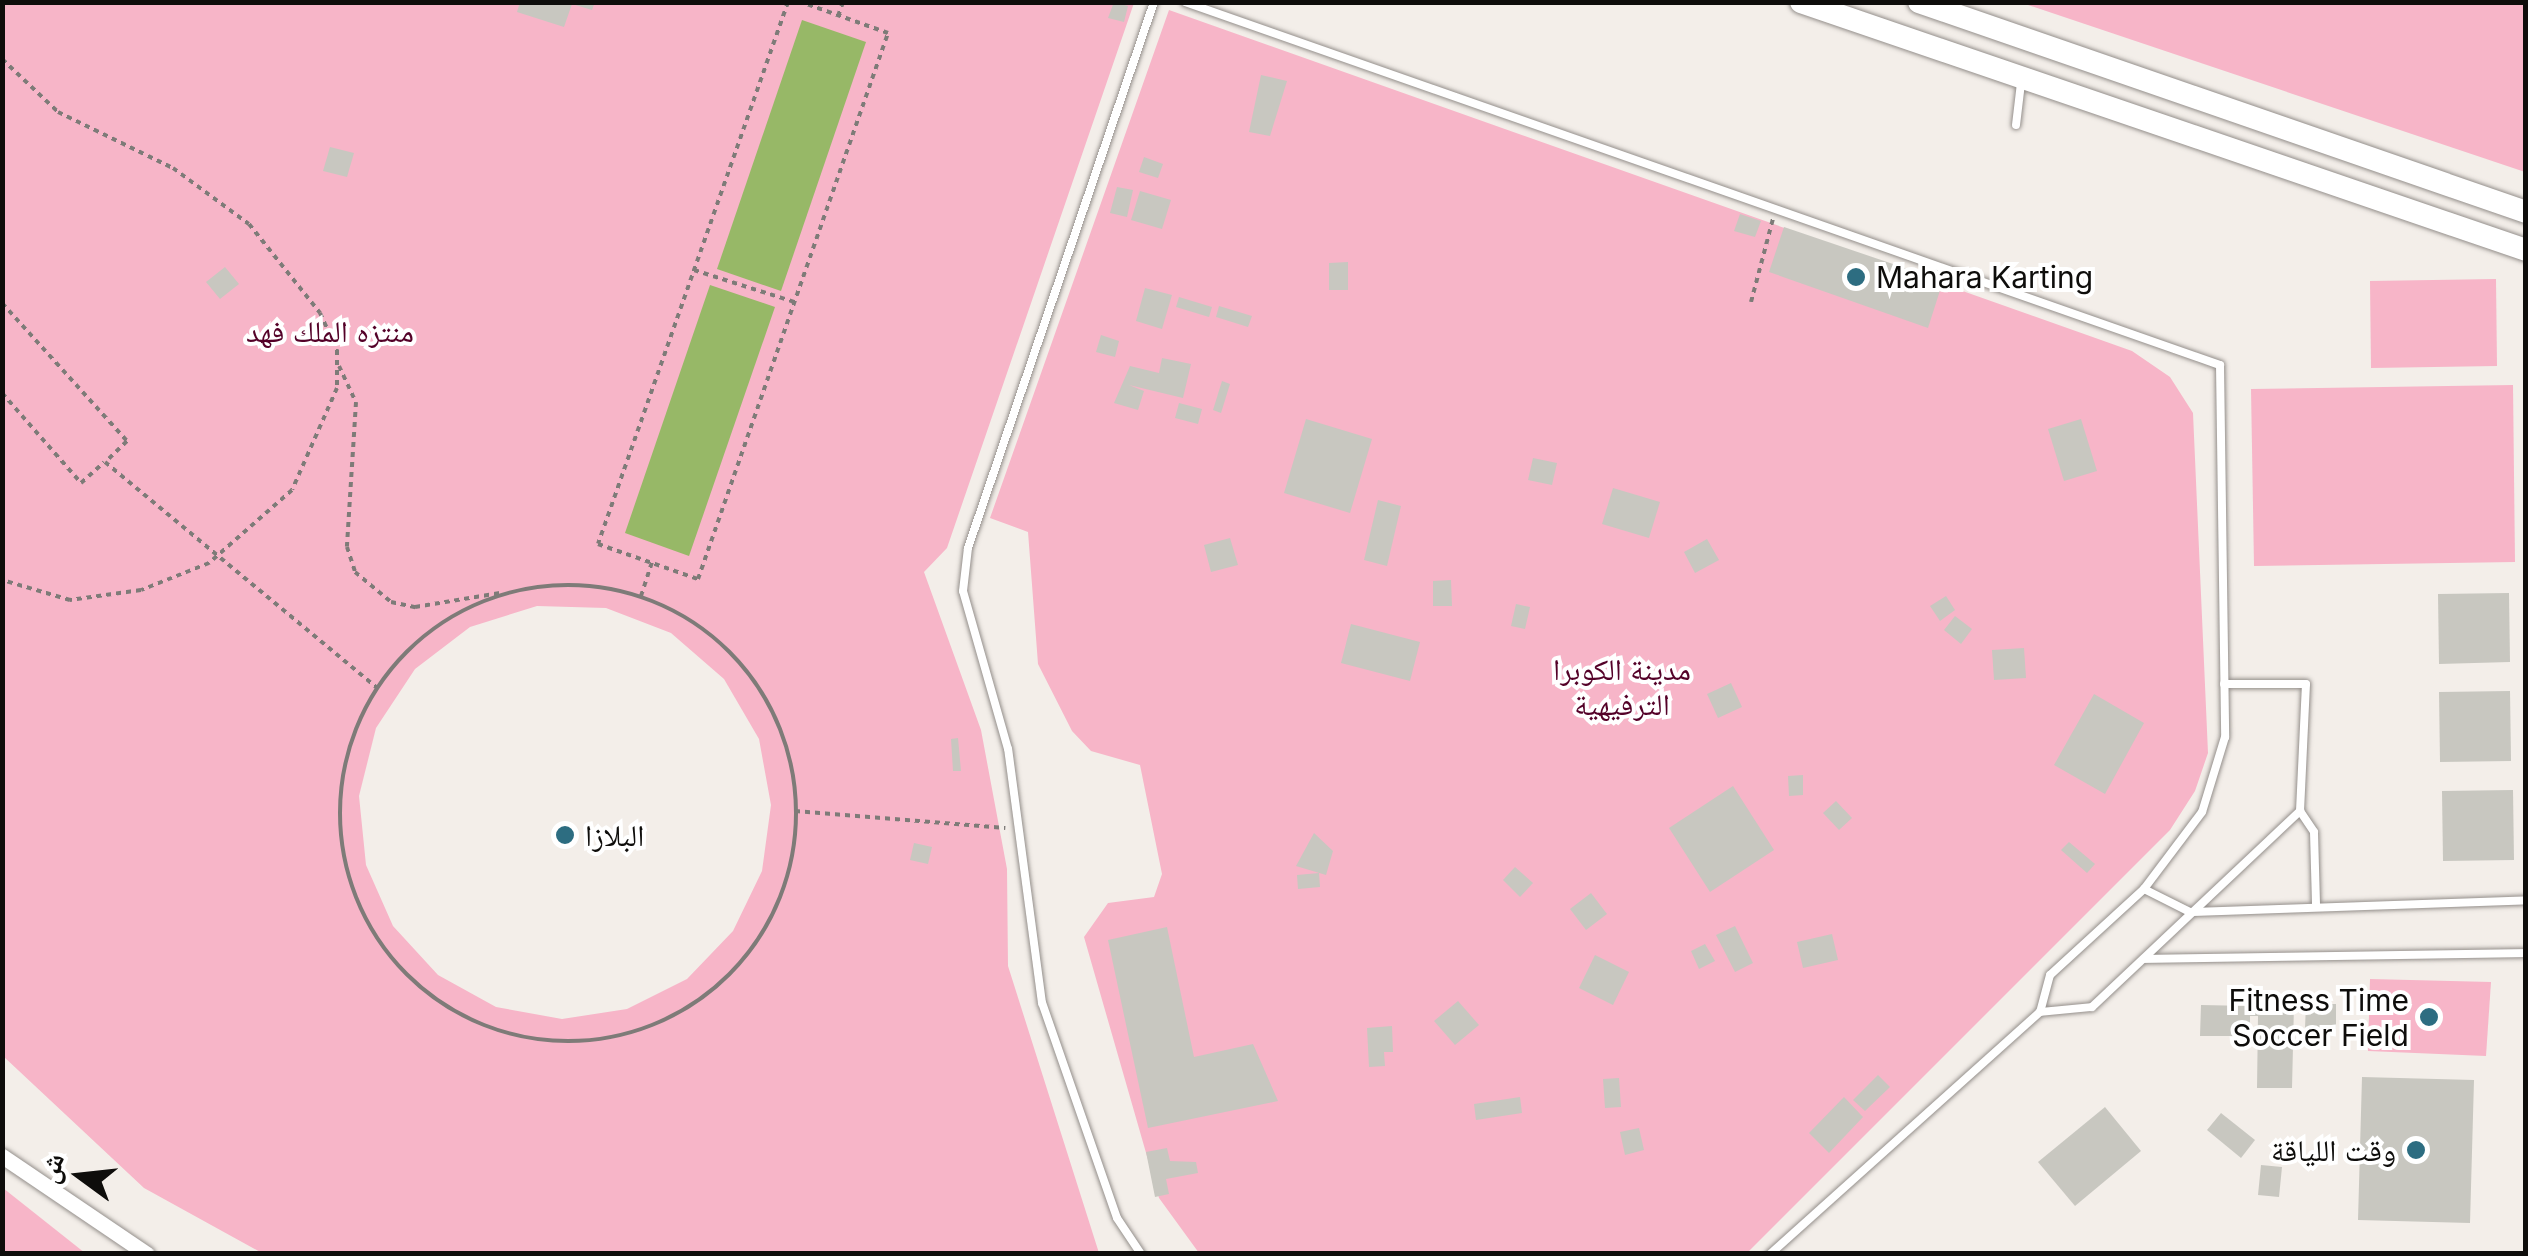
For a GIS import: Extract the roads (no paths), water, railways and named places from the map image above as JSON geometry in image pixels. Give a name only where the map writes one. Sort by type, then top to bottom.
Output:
[{"type":"street","points":[[1801,2],[2526,250]]},
{"type":"street","points":[[1919,2],[2526,212]]},
{"type":"street","points":[[2022,79],[2034,42]]},
{"type":"street","points":[[2409,211],[2421,175]]},
{"type":"street","points":[[2,1156],[147,1254]]},
{"type":"lane","points":[[1141,1254],[1117,1218],[1042,1004],[1008,749],[964,570],[1154,2]]},
{"type":"lane","points":[[1184,2],[1777,207],[2220,366],[2225,736],[2202,812],[2144,889],[2050,975],[2040,1012],[1770,1254]]},
{"type":"lane","points":[[2016,125],[2022,79]]},
{"type":"lane","points":[[2224,684],[2306,684],[2300,811],[2314,832],[2316,904]]},
{"type":"lane","points":[[2040,1012],[2092,1006],[2300,811]]},
{"type":"lane","points":[[2144,889],[2190,912],[2316,904],[2526,900]]},
{"type":"lane","points":[[2144,959],[2526,953]]},
{"type":"place","name":"Mahara Karting","points":[[1856,277]]},
{"type":"place","name":"البلازا","points":[[565,835]]},
{"type":"place","name":"Fitness Time Soccer Field","points":[[2429,1017]]},
{"type":"place","name":"وقت اللياقة","points":[[2416,1150]]},
{"type":"park label","name":"منتزه الملك فهد","points":[[330,331]]},
{"type":"park label","name":"مدينة الكوبرا الترفيهية","points":[[1622,686]]}]
